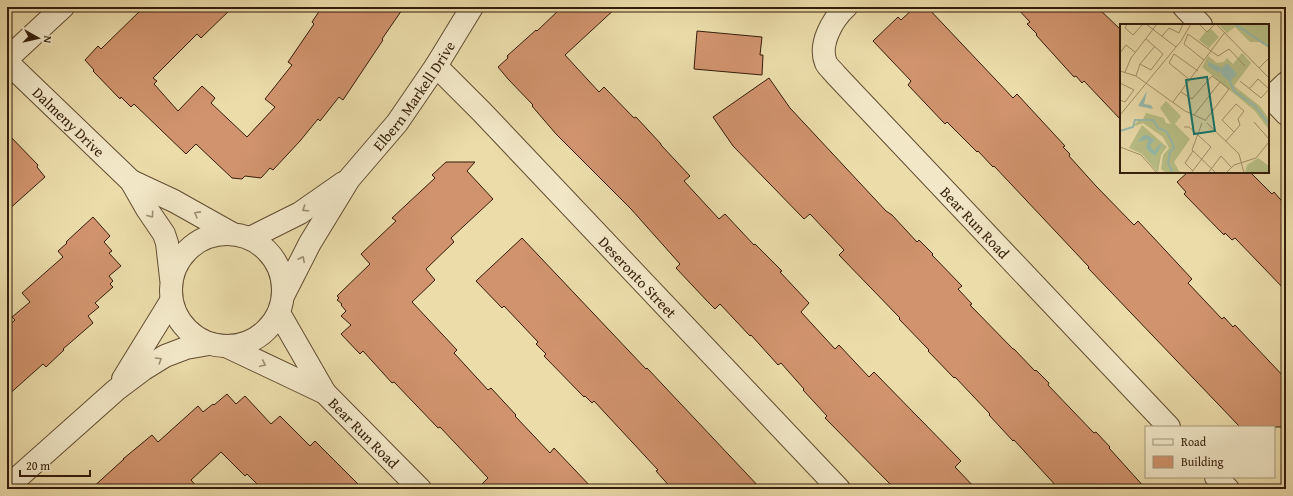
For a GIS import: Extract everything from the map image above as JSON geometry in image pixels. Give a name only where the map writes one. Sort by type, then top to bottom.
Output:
[{"type":"street","points":[[7,61],[63,7]]},
{"type":"street","name":"Elbern Markell Drive","points":[[282,304],[310,243],[349,179],[397,124],[436,66],[472,7]]},
{"type":"street","name":"Bear Run Road","points":[[846,7],[828,31],[824,48],[826,63],[846,86],[1168,426]]},
{"type":"street","points":[[1184,7],[1200,24]]},
{"type":"street","name":"Dalmeny Drive","points":[[7,61],[131,182],[164,234],[167,243],[171,291]]},
{"type":"street","name":"Deseronto Street","points":[[436,66],[482,112],[839,489]]},
{"type":"street","points":[[1286,83],[1269,96],[1286,114]]},
{"type":"street","name":"Elbern Markell Drive","points":[[241,235],[300,213],[349,179]]},
{"type":"street","name":"Dalmeny Drive","points":[[131,182],[174,201],[241,235]]},
{"type":"street","points":[[7,487],[116,390],[144,369],[165,356],[186,348],[247,344],[268,330],[282,304],[282,274],[273,256],[260,243],[241,235],[211,235],[194,244],[180,258],[171,291],[116,390]]},
{"type":"street","points":[[171,291],[179,319],[184,326],[191,334],[218,346]]},
{"type":"street","name":"Bear Run Road","points":[[282,304],[325,393],[420,489]]},
{"type":"street","name":"Bear Run Road","points":[[218,346],[325,393]]},
{"type":"street","points":[[1217,478],[1228,489]]},
{"type":"building","points":[[144,7],[233,7],[201,38],[197,34],[153,78],[157,81],[154,84],[178,111],[202,86],[215,98],[211,103],[247,137],[275,107],[265,99],[292,65],[288,62],[314,24],[312,22],[322,7],[404,7],[343,100],[339,97],[320,121],[318,119],[273,170],[270,168],[261,178],[245,176],[242,179],[232,178],[196,144],[186,154],[134,104],[131,107],[121,97],[120,99],[93,71],[94,70],[85,60],[98,46],[101,49]]},
{"type":"building","points":[[562,7],[617,7],[565,55],[599,92],[604,87],[634,118],[636,117],[690,176],[684,181],[719,219],[725,214],[754,245],[755,244],[782,271],[780,272],[809,303],[801,312],[835,349],[839,345],[869,377],[874,372],[961,461],[955,467],[976,489],[895,489],[825,418],[827,416],[781,363],[778,365],[720,304],[715,309],[708,302],[676,268],[680,264],[631,209],[556,134],[532,106],[533,105],[508,79],[498,67],[508,58],[507,56],[536,30],[537,31]]},
{"type":"building","points":[[915,7],[927,7],[1013,98],[1017,94],[1065,146],[1063,147],[1070,154],[1069,156],[1134,225],[1138,221],[1192,279],[1188,283],[1222,319],[1224,317],[1233,327],[1235,325],[1286,379],[1286,427],[1239,426],[1088,268],[1089,267],[994,166],[993,167],[947,122],[945,124],[908,85],[911,81],[873,41],[898,17],[901,20]]},
{"type":"building","points":[[1016,7],[1097,7],[1120,29],[1120,119],[1084,81],[1082,83],[1076,76],[1074,77],[1027,24],[1030,22]]},
{"type":"building","points":[[697,31],[762,37],[760,55],[763,55],[762,75],[694,69]]},
{"type":"building","points":[[769,78],[790,108],[886,211],[892,215],[917,242],[919,240],[962,286],[958,289],[972,304],[970,305],[1035,371],[1036,370],[1049,383],[1048,385],[1094,433],[1096,432],[1146,489],[1059,489],[955,377],[954,378],[928,351],[929,350],[899,319],[900,318],[839,255],[844,250],[810,214],[804,219],[733,146],[713,117]]},
{"type":"building","points":[[7,133],[38,165],[37,167],[45,177],[7,211]]},
{"type":"building","points":[[446,162],[475,162],[467,171],[493,199],[451,238],[454,242],[426,269],[435,280],[412,302],[457,350],[454,353],[488,390],[491,388],[550,453],[554,448],[593,489],[477,489],[488,478],[440,427],[438,428],[394,382],[392,383],[363,351],[360,354],[341,334],[351,325],[341,316],[346,311],[341,305],[342,304],[337,300],[339,298],[337,296],[370,264],[361,254],[396,221],[392,218],[435,178],[432,175]]},
{"type":"building","points":[[1187,173],[1251,173],[1272,194],[1274,192],[1286,206],[1286,291],[1235,238],[1232,240],[1225,233],[1224,235],[1184,194],[1186,192],[1177,182]]},
{"type":"building","points":[[93,217],[110,236],[104,242],[112,251],[109,253],[121,266],[109,276],[113,281],[110,284],[113,287],[95,303],[99,307],[88,316],[93,323],[63,349],[64,350],[46,367],[43,364],[7,396],[7,327],[15,320],[12,317],[30,302],[22,293],[63,257],[58,251]]},
{"type":"building","points":[[522,238],[761,489],[672,489],[656,471],[658,470],[594,401],[592,403],[585,396],[584,397],[544,356],[546,354],[536,344],[538,342],[504,306],[502,308],[476,281]]},
{"type":"building","points":[[227,394],[236,404],[245,396],[271,424],[280,416],[310,446],[315,441],[363,489],[262,489],[247,474],[245,476],[221,452],[191,480],[199,489],[91,489],[123,459],[152,435],[158,442],[198,406],[203,412]]}]
